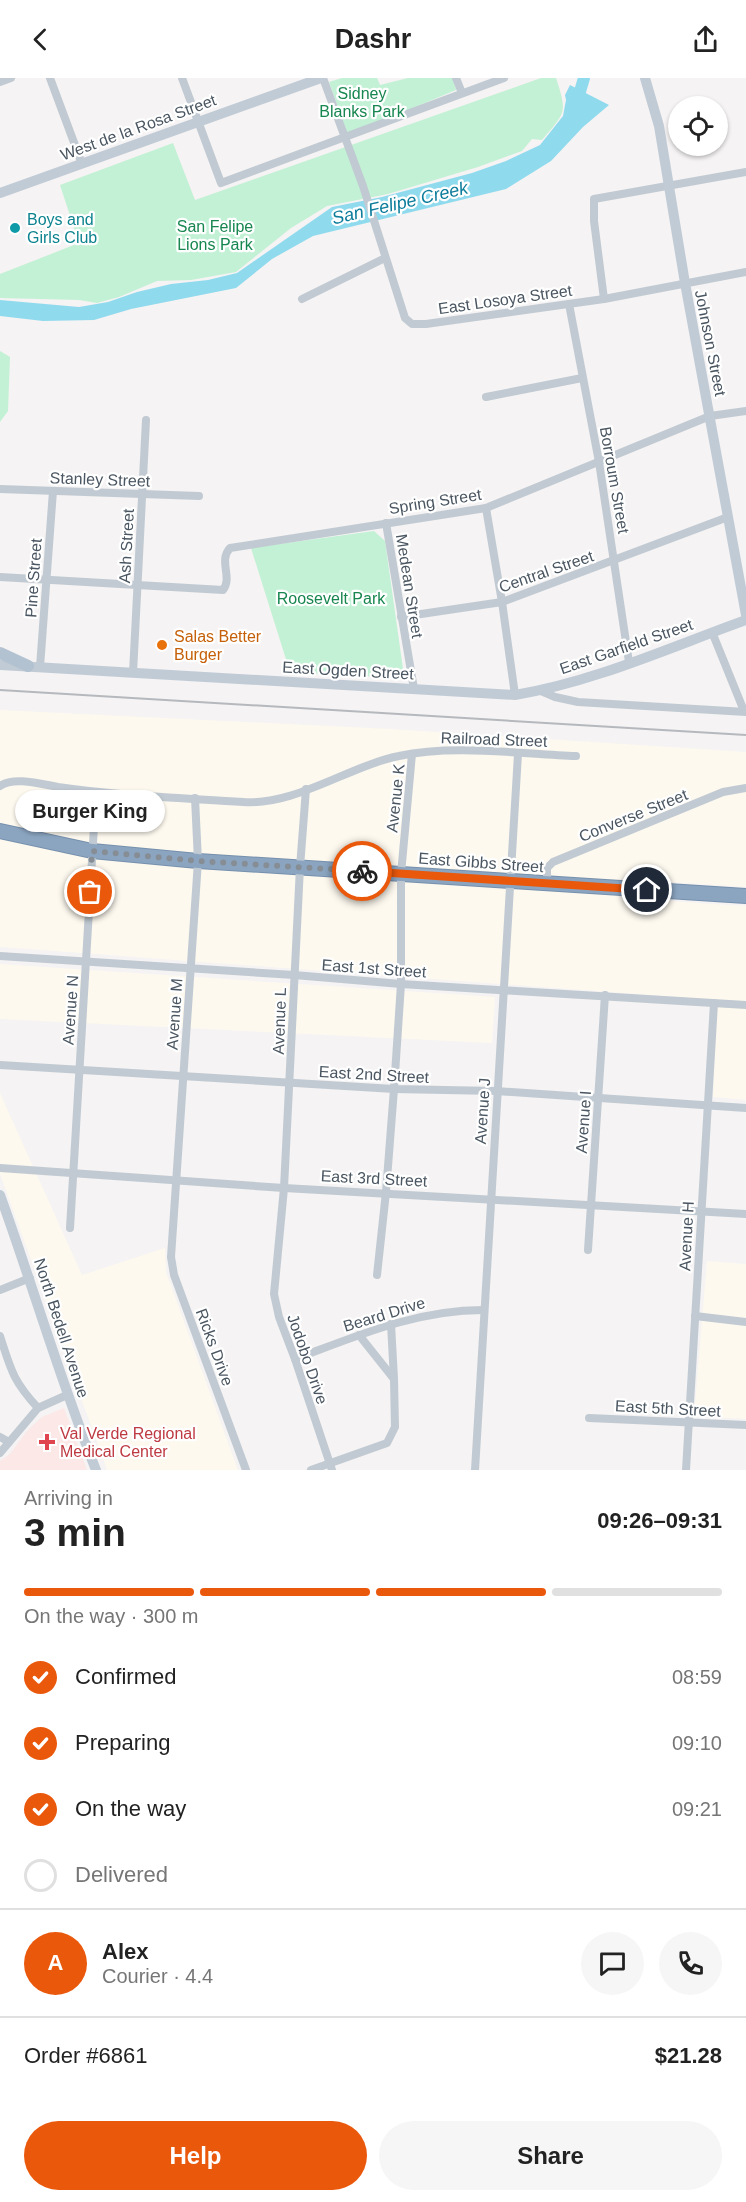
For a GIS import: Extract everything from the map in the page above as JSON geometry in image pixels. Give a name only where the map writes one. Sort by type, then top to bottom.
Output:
[{"type":"highway","name":"East Gibbs Street","points":[[0,831],[92,851],[198,861],[746,896]]},
{"type":"main road","name":"West de la Rosa Street","points":[[0,193],[322,78]]},
{"type":"main road","name":"Johnson Street","points":[[645,78],[657,116],[746,615]]},
{"type":"main road","name":"East Garfield Street","points":[[514,695],[541,691],[746,620]]},
{"type":"main road","points":[[0,653],[34,667]]},
{"type":"main road","name":"East Ogden Street","points":[[0,665],[514,695]]},
{"type":"main road","name":"North Bedell Avenue","points":[[0,1195],[30,1278],[67,1395],[96,1470]]},
{"type":"street","points":[[0,82],[11,78]]},
{"type":"street","points":[[50,78],[82,164]]},
{"type":"street","points":[[182,78],[221,183],[504,78]]},
{"type":"street","name":"East Losoya Street","points":[[322,78],[363,186],[405,318],[412,324],[426,324],[604,299],[746,272]]},
{"type":"street","points":[[456,78],[462,93]]},
{"type":"street","points":[[604,299],[594,221],[594,199],[746,172]]},
{"type":"street","points":[[302,299],[385,258]]},
{"type":"street","name":"Borroum Street","points":[[569,304],[599,462],[629,662]]},
{"type":"street","points":[[486,397],[582,378]]},
{"type":"street","name":"Spring Street","points":[[138,585],[223,590],[227,582],[224,557],[230,548],[486,508],[710,416],[746,411]]},
{"type":"street","name":"Ash Street","points":[[133,672],[146,420]]},
{"type":"street","name":"Stanley Street","points":[[0,489],[199,496]]},
{"type":"street","name":"Pine Street","points":[[34,667],[46,580],[53,491]]},
{"type":"street","points":[[486,508],[502,602],[514,695]]},
{"type":"street","name":"Central Street","points":[[401,617],[502,602],[728,517]]},
{"type":"street","name":"Medean Street","points":[[386,523],[414,689]]},
{"type":"street","points":[[0,578],[138,585]]},
{"type":"street","points":[[541,691],[555,698],[578,702],[745,712],[712,632]]},
{"type":"street","name":"Railroad Street","points":[[2,785],[31,783],[96,793],[246,803],[291,796],[398,756],[432,751],[576,756]]},
{"type":"street","name":"Avenue K","points":[[377,1275],[394,1089],[401,984],[401,874],[412,754]]},
{"type":"street","name":"Avenue J","points":[[474,1470],[518,754]]},
{"type":"street","name":"Converse Street","points":[[547,883],[548,868],[553,862],[723,792],[746,788]]},
{"type":"street","name":"Avenue L","points":[[277,1254],[284,1188],[306,789]]},
{"type":"street","name":"Avenue N","points":[[70,1228],[96,793]]},
{"type":"street","name":"Avenue M","points":[[172,1232],[198,861],[195,798]]},
{"type":"street","name":"East 1st Street","points":[[0,957],[746,1005]]},
{"type":"street","name":"Avenue I","points":[[588,1250],[604,995]]},
{"type":"street","name":"Avenue H","points":[[686,1470],[714,1003]]},
{"type":"street","name":"East 2nd Street","points":[[0,1065],[394,1089],[496,1091],[746,1108]]},
{"type":"street","name":"East 3rd Street","points":[[0,1168],[284,1188],[746,1214]]},
{"type":"street","name":"Ricks Drive","points":[[172,1232],[171,1257],[174,1275],[246,1470]]},
{"type":"street","name":"Jodobo Drive","points":[[277,1254],[274,1294],[279,1317],[331,1467]]},
{"type":"street","points":[[0,1290],[30,1278]]},
{"type":"street","name":"Beard Drive","points":[[295,1359],[424,1314],[483,1310]]},
{"type":"street","points":[[695,1316],[746,1322]]},
{"type":"street","points":[[311,1470],[331,1467],[387,1443],[394,1427],[391,1324]]},
{"type":"street","points":[[359,1335],[394,1379]]},
{"type":"street","points":[[0,1336],[12,1375],[22,1392],[38,1408]]},
{"type":"street","points":[[0,1453],[38,1408],[67,1395]]},
{"type":"street","name":"East 5th Street","points":[[589,1418],[746,1425]]},
{"type":"street","points":[[0,1437],[9,1442]]},
{"type":"shaded area","points":[[0,710],[390,729],[746,752],[746,887],[621,879],[619,898],[746,906],[746,1100],[713,1097],[717,1000],[0,947]]},
{"type":"shaded area","points":[[0,964],[495,997],[492,1043],[0,1019]]},
{"type":"shaded area","points":[[0,1093],[82,1275],[165,1248],[166,1272],[238,1470],[107,1470],[0,1174]]},
{"type":"shaded area","points":[[707,1261],[746,1264],[746,1419],[694,1416]]},
{"type":"shaded area","name":"Val Verde Regional Medical Center","points":[[64,1408],[87,1470],[0,1470],[0,1461],[10,1454],[27,1431],[42,1417]]},
{"type":"green space","name":"Sidney Blanks Park","points":[[342,78],[377,78],[380,85],[408,78],[453,78],[456,90],[348,135],[329,82]]},
{"type":"green space","name":"San Felipe Lions Park","points":[[541,78],[556,78],[563,106],[560,118],[542,140],[532,139],[522,151],[478,167],[388,194],[327,206],[291,228],[236,272],[191,280],[157,281],[119,297],[97,303],[79,300],[0,298],[0,274],[79,243],[60,185],[173,143],[195,200]]},
{"type":"green space","points":[[0,351],[10,357],[8,411],[0,422]]},
{"type":"green space","name":"Roosevelt Park","points":[[374,531],[385,541],[404,676],[400,678],[290,672],[251,548]]},
{"type":"water","points":[[570,85],[609,105],[583,127],[551,161],[506,189],[313,236],[272,259],[236,288],[131,309],[94,320],[43,321],[0,316],[0,300],[79,307],[108,302],[171,284],[208,280],[237,273],[332,207],[382,197],[472,173],[506,161],[540,145],[563,116],[565,95]]},
{"type":"waterway","name":"San Felipe Creek","points":[[576,105],[584,78]]},
{"type":"railway","points":[[0,690],[746,735]]},
{"type":"way so far","points":[[90,892],[92,851],[198,861],[362,871]]},
{"type":"place","name":"Boys and Girls Club","points":[[15,228]]},
{"type":"place","name":"Salas Better Burger","points":[[162,645]]},
{"type":"place","name":"Burger King","points":[[90,892]]},
{"type":"place","name":"Val Verde Regional Medical Center","points":[[47,1442]]},
{"type":"route","points":[[362,871],[647,890]]}]
